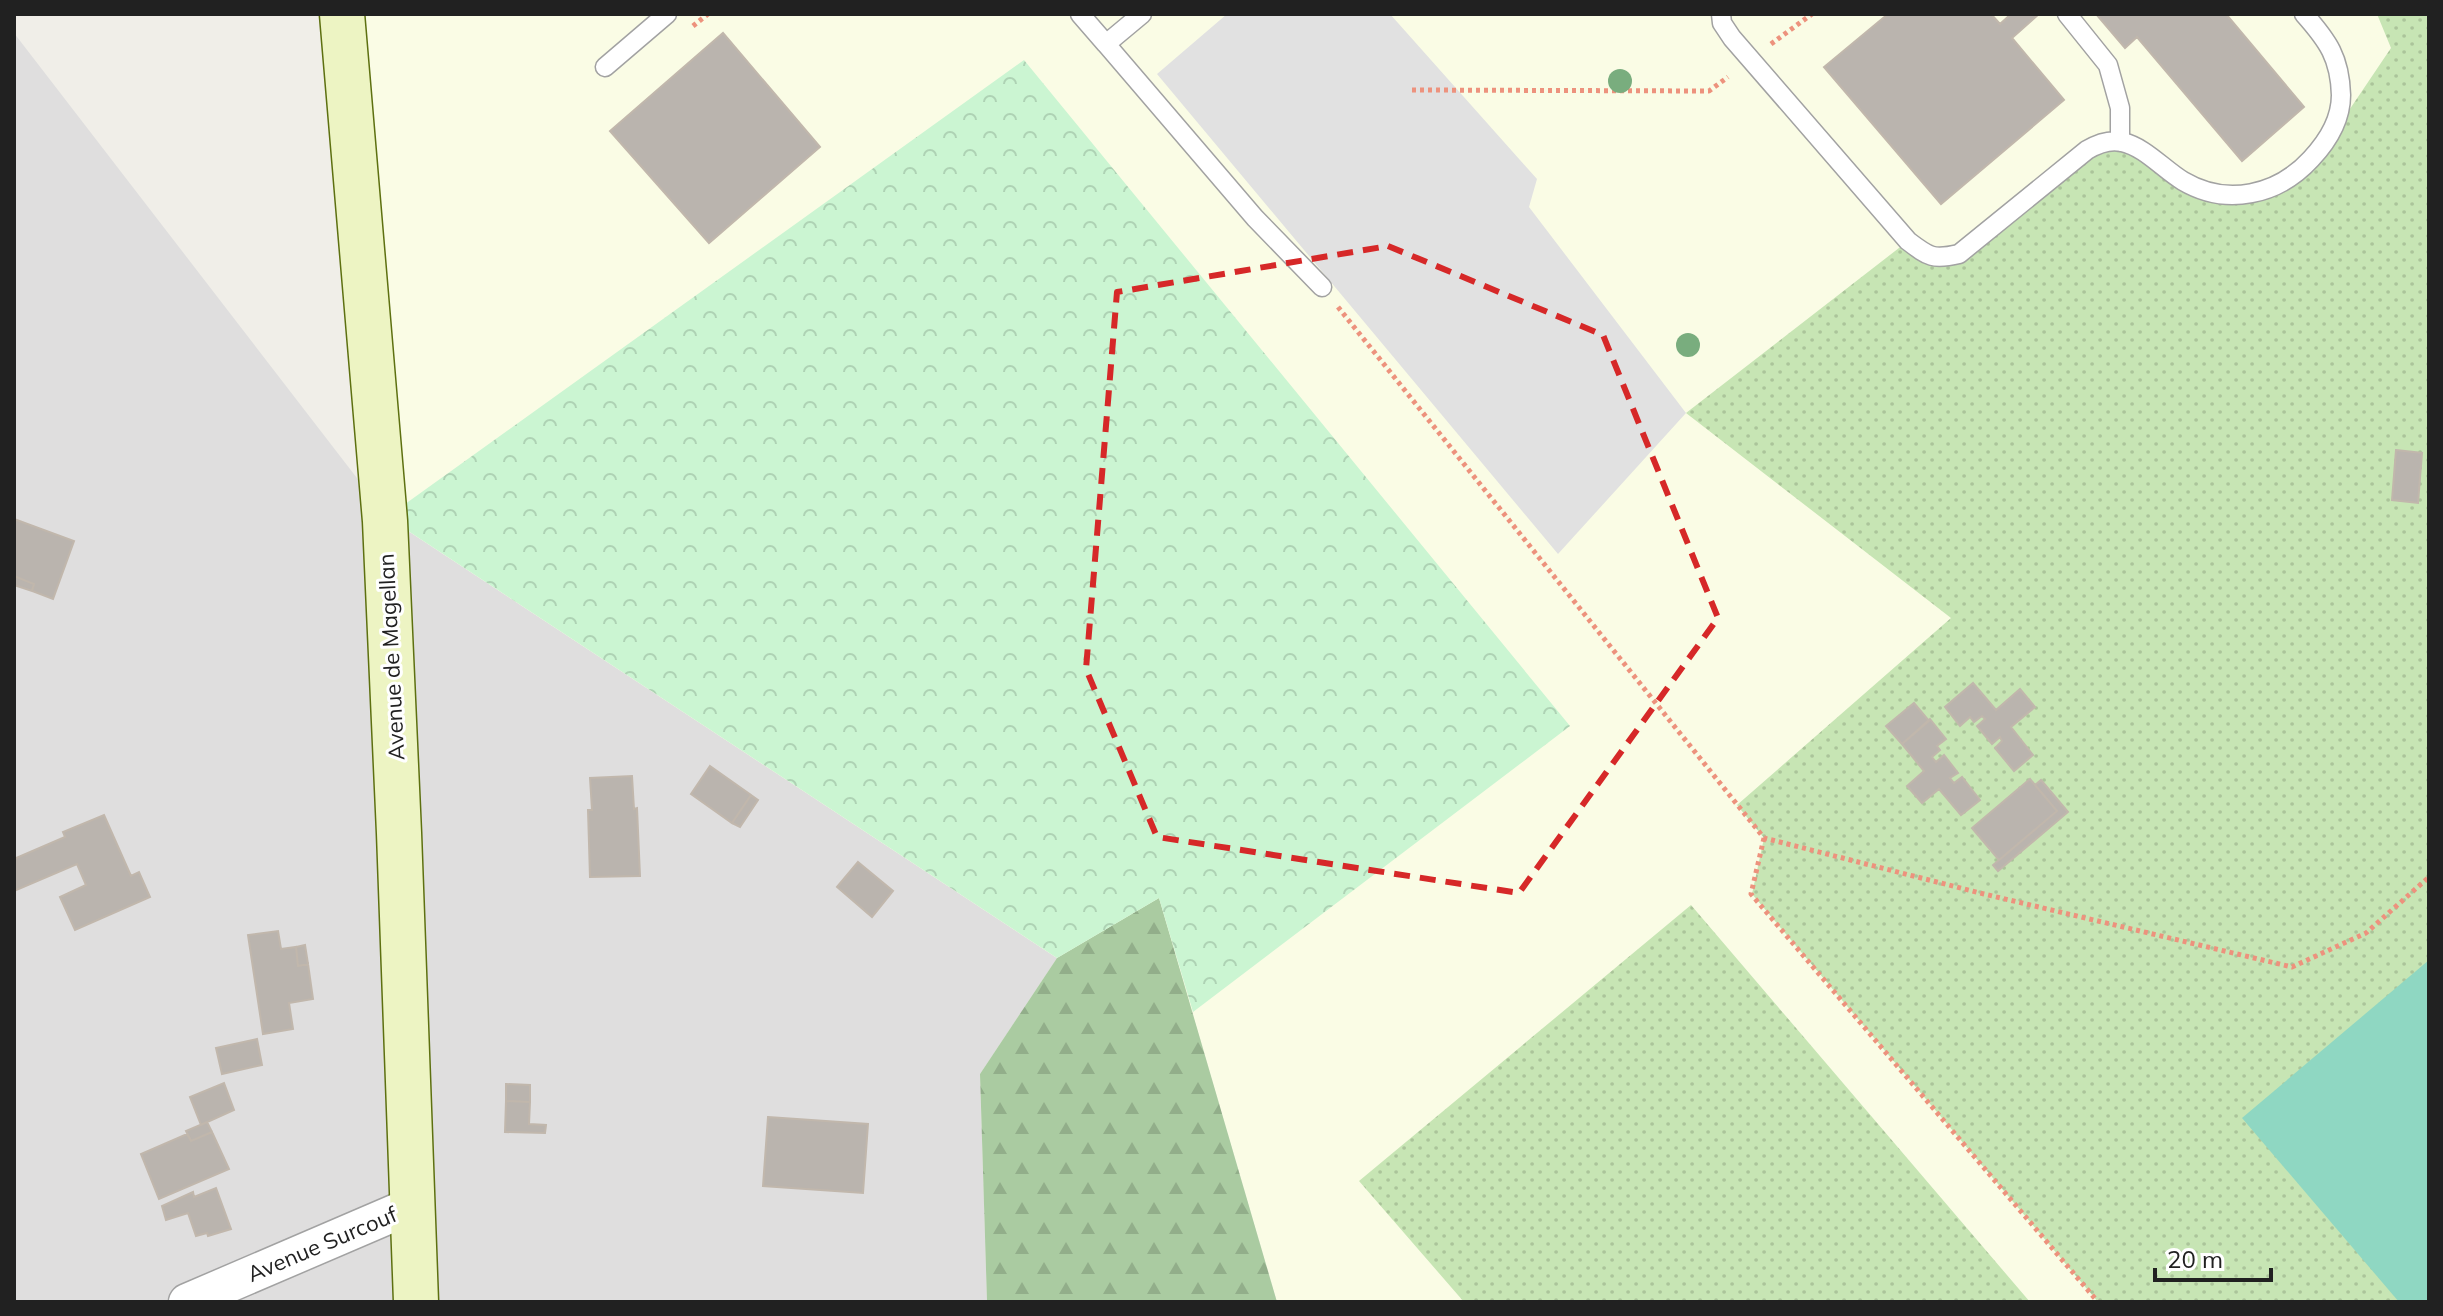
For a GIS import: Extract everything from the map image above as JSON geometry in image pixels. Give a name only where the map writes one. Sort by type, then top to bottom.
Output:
[{"type":"street","name":"Avenue de Magellan","points":[[342,14],[385,521],[416,1302]]},
{"type":"street","name":"Avenue Surcouf","points":[[187,1302],[413,1205]]},
{"type":"lane","points":[[605,67],[667,14]]},
{"type":"lane","points":[[1080,14],[1255,218],[1322,287]]},
{"type":"lane","points":[[1106,44],[1142,14]]},
{"type":"lane","points":[[1721,14],[1722,23],[1732,38],[1908,241],[1927,256],[1940,259],[1959,254],[2098,144],[2120,142],[2132,145],[2185,183],[2212,193],[2238,195],[2271,190],[2301,170],[2329,140],[2341,100],[2339,67],[2325,38],[2304,14]]},
{"type":"lane","points":[[2067,14],[2108,65],[2120,108],[2120,142]]},
{"type":"path","points":[[1412,90],[1709,91],[1812,14]]},
{"type":"path","points":[[1322,287],[1764,838],[2292,967],[2366,933],[2429,877]]},
{"type":"path","points":[[1764,838],[1751,894],[2098,1302]]},
{"type":"highlighted area","points":[[1388,246],[1603,335],[1718,618],[1519,893],[1157,837],[1086,669],[1117,292]]},
{"type":"shaded area","points":[[346,14],[2429,14],[2429,1302],[1277,1302],[1159,899],[1057,958],[387,517]]},
{"type":"shaded area","points":[[1227,14],[1390,14],[1537,179],[1529,207],[1686,413],[1558,554],[1157,74]]},
{"type":"shaded area","points":[[14,33],[387,517],[1057,958],[980,1074],[987,1302],[14,1302]]},
{"type":"green space","points":[[2377,14],[2429,14],[2429,1302],[2098,1302],[1752,894],[1764,838],[1737,805],[1951,618],[1686,413],[1908,241],[1940,259],[2113,141],[2185,183],[2271,190],[2329,140],[2391,48]]},
{"type":"green space","points":[[1024,60],[1570,726],[1193,1012],[1159,898],[1057,958],[387,517]]},
{"type":"green space","points":[[1159,898],[1277,1302],[987,1302],[980,1074],[1057,958]]},
{"type":"green space","points":[[1691,905],[2030,1302],[1464,1302],[1359,1181]]},
{"type":"green space","points":[[2429,960],[2429,1302],[2399,1302],[2242,1118]]},
{"type":"building","points":[[1888,14],[1991,14],[2000,24],[2011,14],[2039,14],[2012,38],[2064,100],[1941,204],[1824,67]]},
{"type":"building","points":[[2096,14],[2226,14],[2304,107],[2242,161],[2137,37],[2125,48]]},
{"type":"building","points":[[723,33],[820,147],[709,243],[610,131]]},
{"type":"building","points":[[2396,450],[2422,453],[2418,503],[2392,500]]},
{"type":"building","points":[[14,519],[74,541],[53,599],[32,591],[34,584],[14,576]]},
{"type":"building","points":[[14,576],[34,584],[32,591],[14,585]]},
{"type":"building","points":[[1973,683],[1996,710],[2020,689],[2035,707],[2011,727],[2033,755],[2014,771],[1995,748],[2002,741],[2000,737],[1992,744],[1977,726],[1985,719],[1982,716],[1974,722],[1970,717],[1960,726],[1945,707]]},
{"type":"building","points":[[1914,703],[1929,721],[1902,744],[1886,726]]},
{"type":"building","points":[[1930,719],[1946,739],[1937,746],[1940,750],[1932,757],[1936,762],[1944,755],[1958,773],[1950,778],[1954,783],[1962,777],[1980,800],[1961,815],[1939,789],[1922,803],[1907,786],[1924,771],[1902,744]]},
{"type":"building","points":[[710,766],[751,795],[732,823],[691,794]]},
{"type":"building","points":[[632,776],[634,809],[637,808],[640,876],[590,877],[590,778]]},
{"type":"building","points":[[2030,779],[2057,811],[1999,860],[1972,828]]},
{"type":"building","points":[[2041,780],[2068,812],[1998,871],[1993,865],[2057,811],[2035,785]]},
{"type":"building","points":[[751,795],[758,800],[740,827],[732,823]]},
{"type":"building","points":[[104,815],[131,876],[139,872],[150,897],[75,930],[60,897],[86,885],[77,864],[14,891],[14,859],[65,837],[63,832]]},
{"type":"building","points":[[858,862],[893,891],[872,917],[837,887]]},
{"type":"building","points":[[278,931],[281,949],[296,947],[298,966],[308,964],[313,999],[289,1003],[293,1029],[263,1034],[248,935]]},
{"type":"building","points":[[305,945],[308,964],[298,966],[296,947]]},
{"type":"building","points":[[257,1039],[262,1065],[222,1074],[216,1048]]},
{"type":"building","points":[[224,1083],[234,1110],[201,1125],[190,1097]]},
{"type":"building","points":[[506,1084],[530,1085],[530,1102],[506,1101]]},
{"type":"building","points":[[506,1101],[530,1102],[529,1124],[546,1125],[545,1133],[505,1132]]},
{"type":"building","points":[[768,1117],[868,1124],[863,1193],[763,1186]]},
{"type":"building","points":[[207,1122],[212,1132],[191,1141],[186,1131]]},
{"type":"building","points":[[212,1132],[229,1169],[159,1199],[141,1154],[187,1134],[191,1141]]},
{"type":"building","points":[[216,1188],[231,1229],[196,1236],[188,1213],[166,1220],[162,1206],[193,1192],[194,1197]]}]
